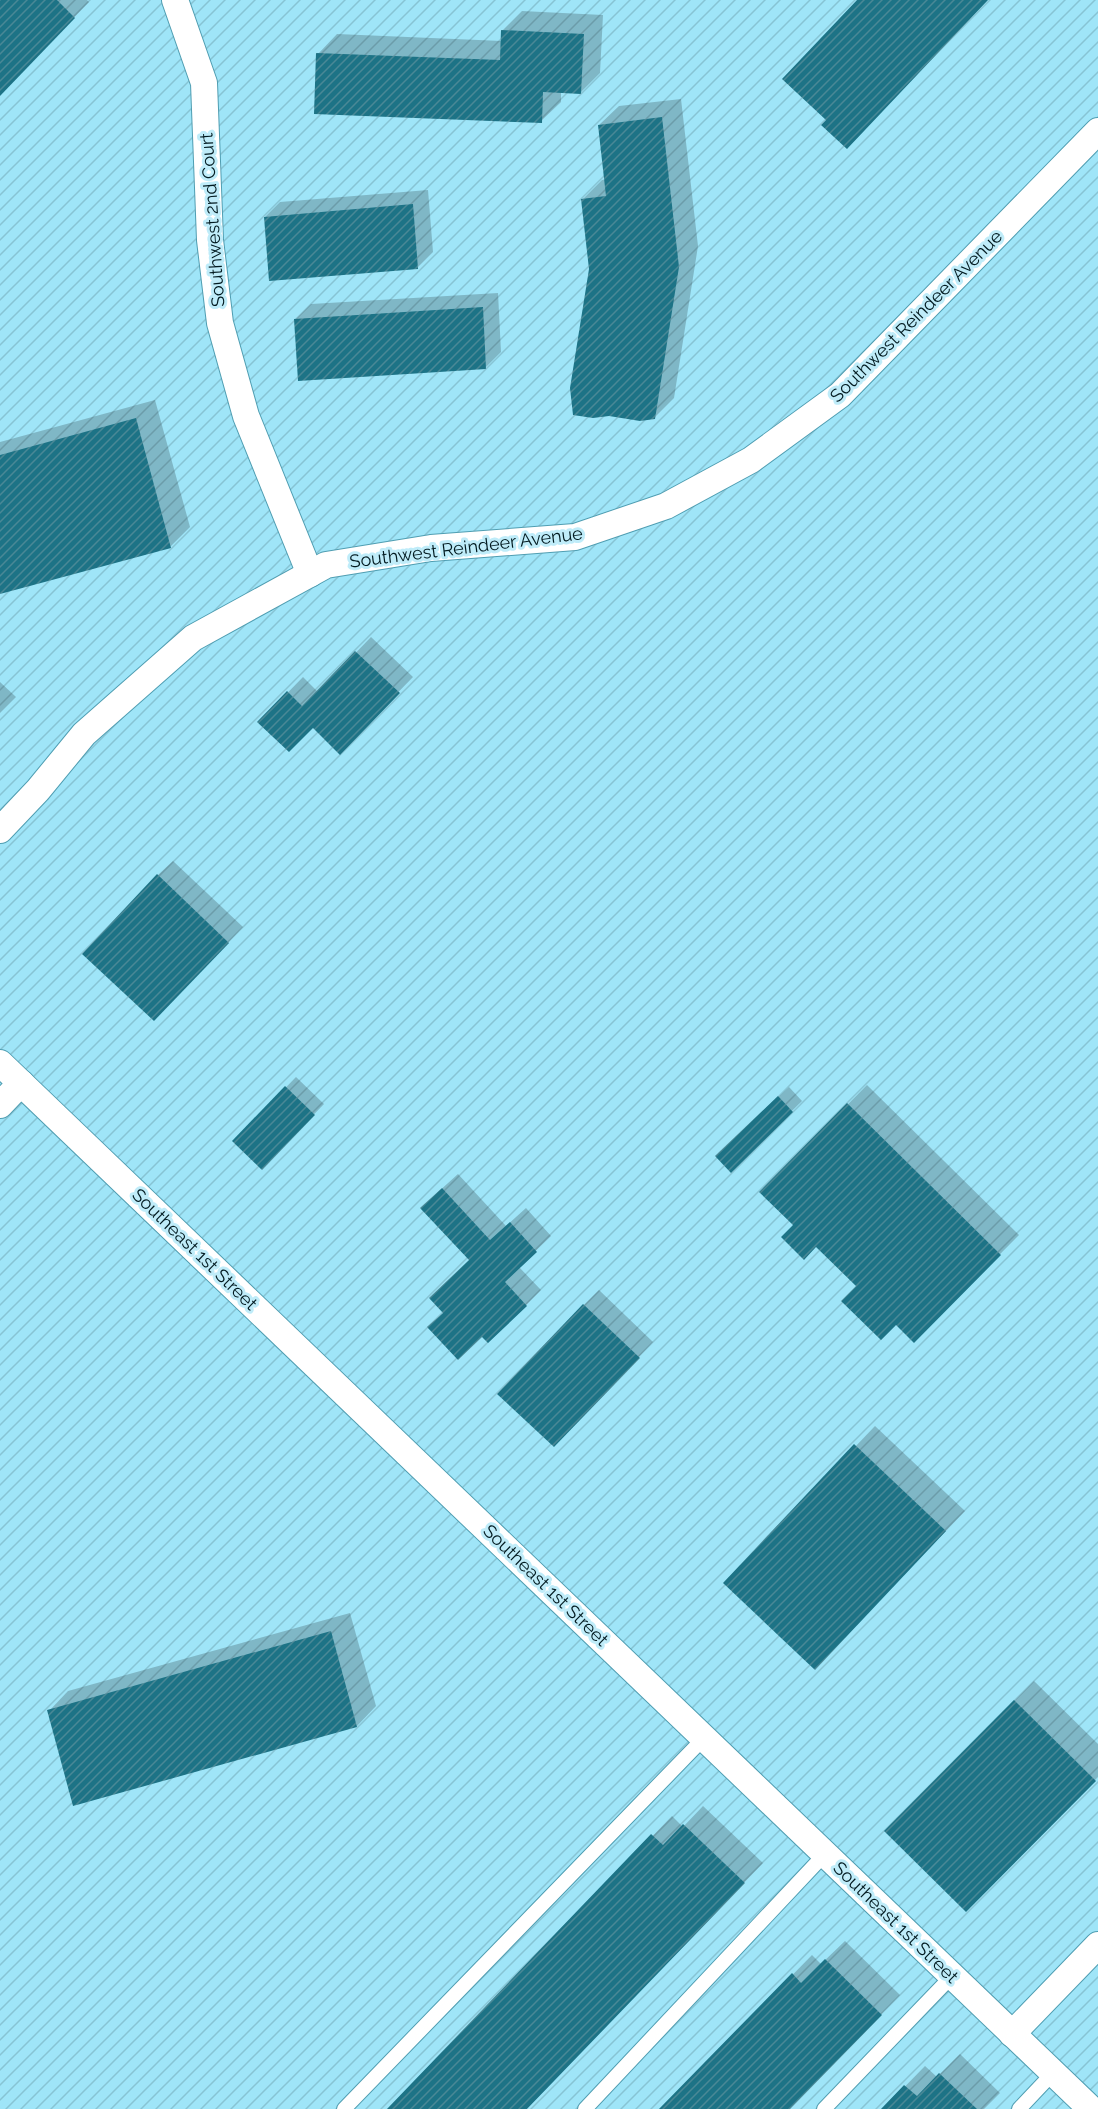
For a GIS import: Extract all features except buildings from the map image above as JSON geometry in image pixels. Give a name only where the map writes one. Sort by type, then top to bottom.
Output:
[{"type":"street","name":"Southwest 2nd Court","points":[[175,0],[204,83],[210,240],[220,323],[246,416],[310,574]]},
{"type":"street","name":"Southwest Reindeer Avenue","points":[[0,830],[38,790],[84,734],[193,638],[326,566],[431,548],[574,537],[666,506],[751,460],[840,395],[1098,130]]},
{"type":"street","name":"Southeast 1st Street","points":[[0,1063],[1091,2109]]},
{"type":"street","points":[[0,1105],[21,1083]]},
{"type":"street","points":[[1012,2034],[1098,1945]]},
{"type":"lane","points":[[344,2109],[705,1737]]},
{"type":"lane","points":[[585,2109],[825,1854]]},
{"type":"lane","points":[[824,2109],[952,1976]]},
{"type":"lane","points":[[1019,2109],[1053,2073]]},
{"type":"shaded area","points":[[0,0],[1098,0],[1098,2109],[0,2109]]}]
